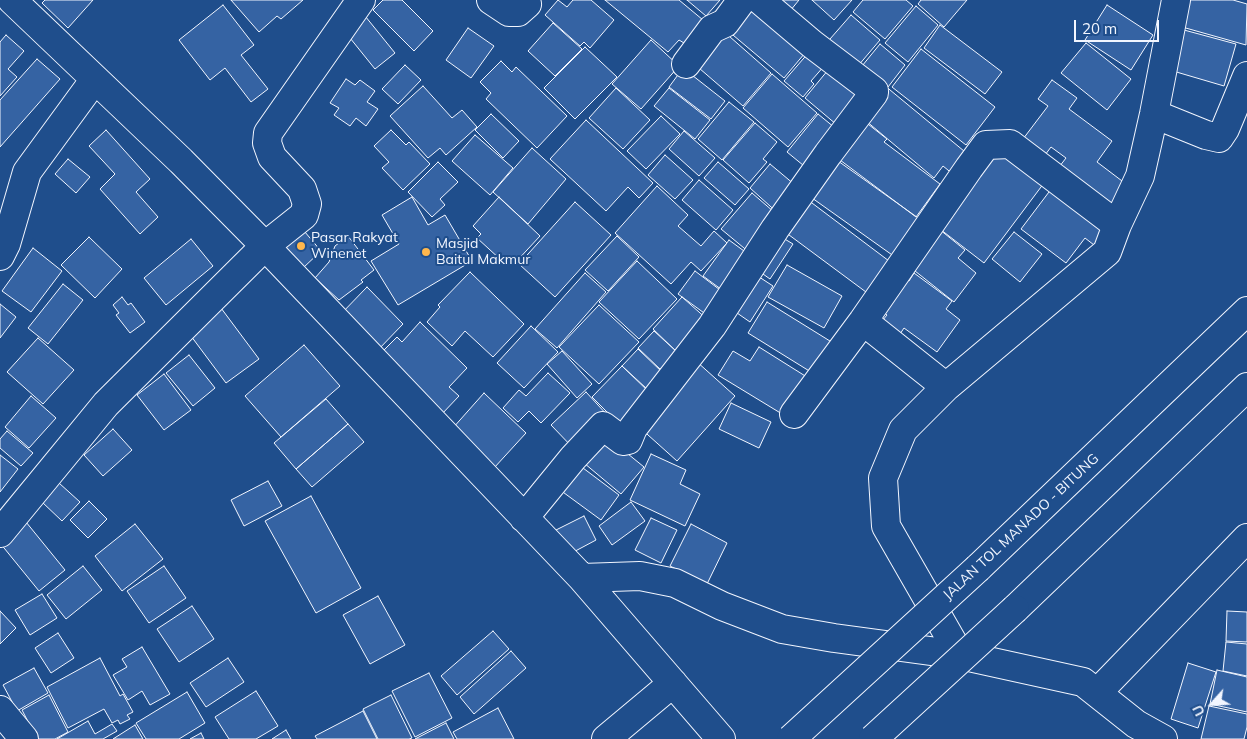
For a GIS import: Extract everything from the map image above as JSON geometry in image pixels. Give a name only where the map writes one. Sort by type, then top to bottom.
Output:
[{"type":"main road","points":[[12,0],[181,161],[265,246],[582,578],[721,739]]},
{"type":"main road","points":[[0,533],[106,404],[265,246],[304,215],[307,204],[302,189],[272,157],[266,143],[268,133],[360,0]]},
{"type":"main road","points":[[491,0],[509,12],[518,12],[527,4],[526,0]]},
{"type":"main road","points":[[686,64],[712,29],[725,23],[742,0]]},
{"type":"main road","points":[[524,518],[602,426],[623,441],[628,440],[633,428],[712,326],[775,229],[828,154],[874,94],[874,91],[812,44],[760,0]]},
{"type":"main road","points":[[960,655],[886,526],[883,478],[903,430],[946,387],[1107,252],[1117,225],[1140,176],[1176,0]]},
{"type":"main road","points":[[1154,114],[1206,135],[1219,138],[1247,76]]},
{"type":"main road","points":[[0,256],[6,244],[27,172],[95,79]]},
{"type":"main road","points":[[794,414],[863,321],[986,145],[1010,144],[1117,225]]},
{"type":"main road","name":"JALAN TOL MANADO - BITUNG","points":[[791,739],[978,568],[1247,311]]},
{"type":"main road","points":[[863,321],[946,387]]},
{"type":"main road","points":[[872,739],[1015,609],[1247,387]]},
{"type":"main road","points":[[1097,693],[1247,538]]},
{"type":"main road","points":[[582,578],[640,576],[675,583],[722,606],[782,629],[960,655],[1083,682],[1136,724],[1163,739]]},
{"type":"main road","points":[[606,739],[673,683]]},
{"type":"main road","points":[[0,710],[24,739]]},
{"type":"building","points":[[45,0],[93,0],[68,28],[42,3]]},
{"type":"building","points":[[231,0],[303,0],[281,19],[277,16],[259,32]]},
{"type":"building","points":[[383,0],[402,0],[433,31],[414,51],[373,10]]},
{"type":"building","points":[[558,0],[567,7],[573,0],[591,0],[614,20],[590,48],[584,42],[580,46],[545,15]]},
{"type":"building","points":[[605,0],[679,0],[703,20],[684,43],[679,40],[668,52]]},
{"type":"building","points":[[687,0],[720,0],[706,16]]},
{"type":"building","points":[[753,0],[810,47],[784,78],[727,30]]},
{"type":"building","points":[[776,0],[799,0],[790,11]]},
{"type":"building","points":[[812,0],[852,0],[834,20]]},
{"type":"building","points":[[863,0],[906,0],[913,6],[885,39],[853,12]]},
{"type":"building","points":[[921,0],[967,0],[944,27],[918,4]]},
{"type":"building","points":[[1181,0],[1233,0],[1247,4],[1246,45],[1175,25]]},
{"type":"building","points":[[223,5],[254,45],[241,55],[268,89],[251,102],[225,68],[210,80],[179,40]]},
{"type":"building","points":[[1107,5],[1153,35],[1131,70],[1085,40]]},
{"type":"building","points":[[916,6],[938,25],[908,62],[885,43]]},
{"type":"building","points":[[361,11],[395,53],[375,69],[346,33]]},
{"type":"building","points":[[851,15],[880,40],[852,73],[823,47]]},
{"type":"building","points":[[553,23],[582,49],[555,76],[528,51]]},
{"type":"building","points":[[940,25],[1002,72],[985,94],[924,48]]},
{"type":"building","points":[[468,28],[494,46],[471,78],[446,60]]},
{"type":"building","points":[[721,29],[771,73],[743,106],[692,62]]},
{"type":"building","points":[[1184,30],[1236,44],[1224,86],[1173,71]]},
{"type":"building","points":[[6,35],[24,51],[8,69],[17,77],[0,96],[0,42]]},
{"type":"building","points":[[651,40],[679,66],[641,109],[612,84]]},
{"type":"building","points":[[1086,43],[1131,79],[1107,110],[1061,73]]},
{"type":"building","points":[[880,44],[905,65],[888,87],[862,66]]},
{"type":"building","points":[[585,47],[617,77],[575,119],[544,88]]},
{"type":"building","points":[[921,49],[995,107],[966,145],[892,87]]},
{"type":"building","points":[[810,51],[825,65],[811,81],[814,84],[803,97],[784,81]]},
{"type":"building","points":[[37,59],[60,79],[0,147],[0,100]]},
{"type":"building","points":[[501,61],[512,72],[516,67],[567,116],[537,148],[486,99],[491,93],[480,82]]},
{"type":"building","points":[[833,64],[871,96],[843,130],[805,98]]},
{"type":"building","points":[[405,65],[421,80],[398,104],[382,89]]},
{"type":"building","points":[[683,68],[725,101],[711,119],[669,87]]},
{"type":"building","points":[[772,74],[817,113],[788,147],[743,108]]},
{"type":"building","points":[[346,79],[355,85],[360,80],[375,91],[367,102],[378,109],[366,126],[356,118],[350,126],[334,115],[339,108],[330,103]]},
{"type":"building","points":[[1052,80],[1077,98],[1069,109],[1112,141],[1097,162],[1126,184],[1108,209],[1056,171],[1066,158],[1051,147],[1045,155],[1023,139],[1048,106],[1038,99]]},
{"type":"building","points":[[884,85],[970,156],[954,175],[943,166],[934,178],[859,115]]},
{"type":"building","points":[[423,86],[452,118],[462,110],[477,127],[446,155],[440,148],[428,158],[390,116]]},
{"type":"building","points":[[616,88],[650,120],[623,149],[589,118]]},
{"type":"building","points":[[669,88],[710,120],[695,139],[654,106]]},
{"type":"building","points":[[729,102],[754,122],[722,160],[698,139]]},
{"type":"building","points":[[491,114],[519,141],[503,158],[475,130]]},
{"type":"building","points":[[818,114],[840,132],[809,170],[787,152]]},
{"type":"building","points":[[661,116],[680,134],[646,169],[627,151]]},
{"type":"building","points":[[859,117],[887,139],[884,142],[940,184],[916,217],[832,154]]},
{"type":"building","points":[[586,120],[653,183],[639,198],[628,187],[606,211],[550,159]]},
{"type":"building","points":[[755,123],[777,142],[763,159],[767,162],[749,183],[723,160]]},
{"type":"building","points":[[106,130],[150,179],[136,192],[158,217],[140,234],[100,189],[115,174],[89,146]]},
{"type":"building","points":[[391,130],[406,145],[409,142],[430,164],[403,190],[382,168],[389,162],[374,146]]},
{"type":"building","points":[[684,131],[715,158],[699,176],[669,149]]},
{"type":"building","points":[[475,135],[513,168],[490,195],[452,161]]},
{"type":"building","points":[[996,146],[1044,183],[984,263],[936,226]]},
{"type":"building","points":[[532,148],[566,179],[528,224],[493,192]]},
{"type":"building","points":[[665,155],[693,180],[675,199],[648,175]]},
{"type":"building","points":[[831,156],[921,220],[895,257],[805,193]]},
{"type":"building","points":[[68,159],[90,177],[76,193],[55,174]]},
{"type":"building","points":[[438,162],[458,182],[440,199],[445,205],[432,217],[408,192]]},
{"type":"building","points":[[718,162],[749,189],[735,205],[704,178]]},
{"type":"building","points":[[770,164],[801,190],[780,215],[750,188]]},
{"type":"building","points":[[699,180],[733,210],[716,230],[682,200]]},
{"type":"building","points":[[657,186],[688,215],[678,226],[701,246],[714,231],[727,243],[701,271],[691,262],[671,284],[615,233]]},
{"type":"building","points":[[1052,188],[1106,229],[1094,245],[1085,238],[1066,263],[1021,229]]},
{"type":"building","points":[[752,193],[781,218],[750,253],[721,229]]},
{"type":"building","name":"Masjid Baitul Makmur","points":[[412,197],[428,225],[445,215],[472,261],[398,305],[371,261],[399,244],[382,215]]},
{"type":"building","points":[[499,197],[540,236],[514,264],[505,255],[501,260],[477,238],[481,234],[473,226]]},
{"type":"building","points":[[804,197],[893,264],[870,295],[781,229]]},
{"type":"building","points":[[575,202],[611,235],[555,297],[519,264]]},
{"type":"building","name":"Pasar Rakyat Winenet","points":[[299,225],[321,251],[303,268],[280,240]]},
{"type":"building","points":[[934,225],[965,250],[958,258],[976,273],[954,302],[910,267]]},
{"type":"building","points":[[1014,232],[1042,254],[1020,282],[992,259]]},
{"type":"building","points":[[778,235],[793,244],[770,279],[756,269]]},
{"type":"building","points":[[348,236],[374,270],[361,280],[363,282],[339,300],[315,278],[329,262],[335,246]]},
{"type":"building","points":[[617,236],[639,257],[608,291],[585,270]]},
{"type":"building","points":[[89,237],[122,269],[95,298],[61,265]]},
{"type":"building","points":[[191,239],[213,266],[166,305],[144,278]]},
{"type":"building","points":[[729,240],[755,259],[729,295],[703,276]]},
{"type":"building","points":[[33,248],[62,271],[31,312],[2,291]]},
{"type":"building","points":[[637,261],[677,299],[639,339],[599,302]]},
{"type":"building","points":[[787,265],[842,296],[824,328],[768,297]]},
{"type":"building","points":[[695,271],[728,296],[711,318],[678,294]]},
{"type":"building","points":[[750,271],[773,286],[750,322],[727,306]]},
{"type":"building","points":[[470,272],[524,324],[493,357],[465,331],[452,346],[427,322],[440,307],[438,305]]},
{"type":"building","points":[[585,273],[606,292],[557,348],[535,329]]},
{"type":"building","points":[[914,273],[952,301],[946,309],[960,320],[937,352],[904,328],[900,334],[882,321],[887,315],[879,309],[903,277],[909,281]]},
{"type":"building","points":[[63,284],[83,300],[48,344],[28,328]]},
{"type":"building","points":[[367,287],[403,324],[376,352],[339,316]]},
{"type":"building","points":[[122,297],[128,305],[131,303],[145,322],[130,333],[116,315],[119,313],[113,305]]},
{"type":"building","points":[[682,297],[708,320],[678,353],[653,329]]},
{"type":"building","points":[[767,302],[838,346],[819,377],[748,333]]},
{"type":"building","points":[[0,304],[16,317],[0,338]]},
{"type":"building","points":[[599,305],[639,342],[599,384],[559,347]]},
{"type":"building","points":[[221,308],[259,359],[226,383],[188,332]]},
{"type":"building","points":[[420,322],[467,368],[449,387],[459,396],[441,415],[378,356],[397,337],[402,342]]},
{"type":"building","points":[[531,326],[558,352],[524,388],[497,363]]},
{"type":"building","points":[[654,331],[677,352],[660,369],[638,348]]},
{"type":"building","points":[[38,338],[74,370],[43,404],[7,372]]},
{"type":"building","points":[[304,345],[340,386],[281,437],[245,396]]},
{"type":"building","points":[[759,347],[810,379],[787,417],[718,375],[733,351],[750,361]]},
{"type":"building","points":[[638,349],[662,372],[646,388],[622,366]]},
{"type":"building","points":[[562,351],[592,384],[577,398],[547,364]]},
{"type":"building","points":[[189,355],[215,388],[193,406],[166,373]]},
{"type":"building","points":[[696,361],[735,396],[677,461],[638,426]]},
{"type":"building","points":[[622,366],[649,392],[619,424],[592,397]]},
{"type":"building","points":[[548,373],[570,393],[541,423],[529,411],[518,422],[503,408],[519,390],[526,396]]},
{"type":"building","points":[[164,374],[191,410],[164,430],[137,395]]},
{"type":"building","points":[[586,392],[609,417],[575,450],[551,425]]},
{"type":"building","points":[[484,393],[526,433],[494,468],[452,429]]},
{"type":"building","points":[[31,396],[56,418],[29,448],[5,427]]},
{"type":"building","points":[[326,399],[348,424],[296,469],[274,443]]},
{"type":"building","points":[[731,403],[771,422],[759,448],[719,429]]},
{"type":"building","points":[[348,424],[364,442],[312,487],[296,469]]},
{"type":"building","points":[[113,429],[132,450],[103,476],[84,455]]},
{"type":"building","points":[[7,431],[33,453],[21,466],[0,448],[0,439]]},
{"type":"building","points":[[601,432],[644,467],[621,494],[578,458]]},
{"type":"building","points":[[651,454],[686,470],[680,484],[700,494],[685,526],[630,500]]},
{"type":"building","points":[[0,455],[18,469],[0,492]]},
{"type":"building","points":[[575,462],[619,495],[601,520],[556,487]]},
{"type":"building","points":[[268,481],[282,506],[244,526],[231,500]]},
{"type":"building","points":[[59,483],[80,502],[62,521],[42,502]]},
{"type":"building","points":[[311,496],[361,588],[316,613],[265,521]]},
{"type":"building","points":[[89,501],[107,519],[88,538],[70,520]]},
{"type":"building","points":[[631,502],[645,521],[612,545],[599,526]]},
{"type":"building","points":[[584,516],[596,540],[566,556],[554,531]]},
{"type":"building","points":[[651,518],[677,530],[661,563],[635,550]]},
{"type":"building","points":[[26,522],[65,570],[39,591],[0,543]]},
{"type":"building","points":[[135,524],[163,559],[122,591],[95,556]]},
{"type":"building","points":[[691,524],[727,543],[707,584],[670,566]]},
{"type":"building","points":[[83,566],[102,590],[66,619],[47,595]]},
{"type":"building","points":[[164,566],[186,598],[149,623],[127,591]]},
{"type":"building","points":[[42,594],[57,618],[30,635],[15,610]]},
{"type":"building","points":[[378,596],[405,645],[370,664],[343,615]]},
{"type":"building","points":[[192,606],[214,639],[179,662],[157,629]]},
{"type":"building","points":[[0,611],[16,628],[0,644]]},
{"type":"building","points":[[1227,611],[1247,612],[1247,642],[1226,641]]},
{"type":"building","points":[[493,631],[509,649],[457,695],[441,676]]},
{"type":"building","points":[[58,633],[74,658],[51,673],[35,648]]},
{"type":"building","points":[[1226,642],[1247,644],[1247,676],[1223,671]]},
{"type":"building","points":[[142,647],[170,694],[150,705],[142,691],[128,700],[113,675],[127,667],[122,659]]},
{"type":"building","points":[[511,651],[526,668],[474,714],[460,697]]},
{"type":"building","points":[[100,658],[120,696],[123,694],[133,712],[127,715],[130,719],[120,724],[118,720],[112,723],[104,709],[68,728],[47,687]]},
{"type":"building","points":[[228,658],[244,682],[206,707],[190,683]]},
{"type":"building","points":[[1188,663],[1216,672],[1198,728],[1171,719]]},
{"type":"building","points":[[34,668],[48,693],[17,711],[3,685]]},
{"type":"building","points":[[1217,670],[1247,677],[1247,712],[1210,704]]},
{"type":"building","points":[[429,673],[452,718],[415,737],[392,691]]},
{"type":"building","points":[[256,691],[278,726],[256,739],[229,739],[215,717]]},
{"type":"building","points":[[187,692],[205,723],[179,739],[146,739],[136,723]]},
{"type":"building","points":[[49,695],[68,732],[55,739],[37,739],[22,710]]},
{"type":"building","points":[[391,695],[412,738],[378,739],[363,709]]},
{"type":"building","points":[[1209,706],[1247,714],[1247,727],[1244,739],[1201,739]]},
{"type":"building","points":[[498,708],[514,739],[457,739],[453,732]]},
{"type":"building","points":[[363,711],[377,739],[317,739],[315,736]]},
{"type":"building","points":[[88,721],[95,734],[112,724],[117,731],[103,739],[57,739]]},
{"type":"building","points":[[446,723],[454,739],[415,739]]},
{"type":"building","points":[[135,725],[143,739],[113,739]]},
{"type":"building","points":[[286,730],[291,739],[272,739]]},
{"type":"building","points":[[201,733],[204,739],[190,739]]},
{"type":"place","name":"Pasar Rakyat Winenet","points":[[301,246]]},
{"type":"place","name":"Masjid Baitul Makmur","points":[[426,252]]}]
